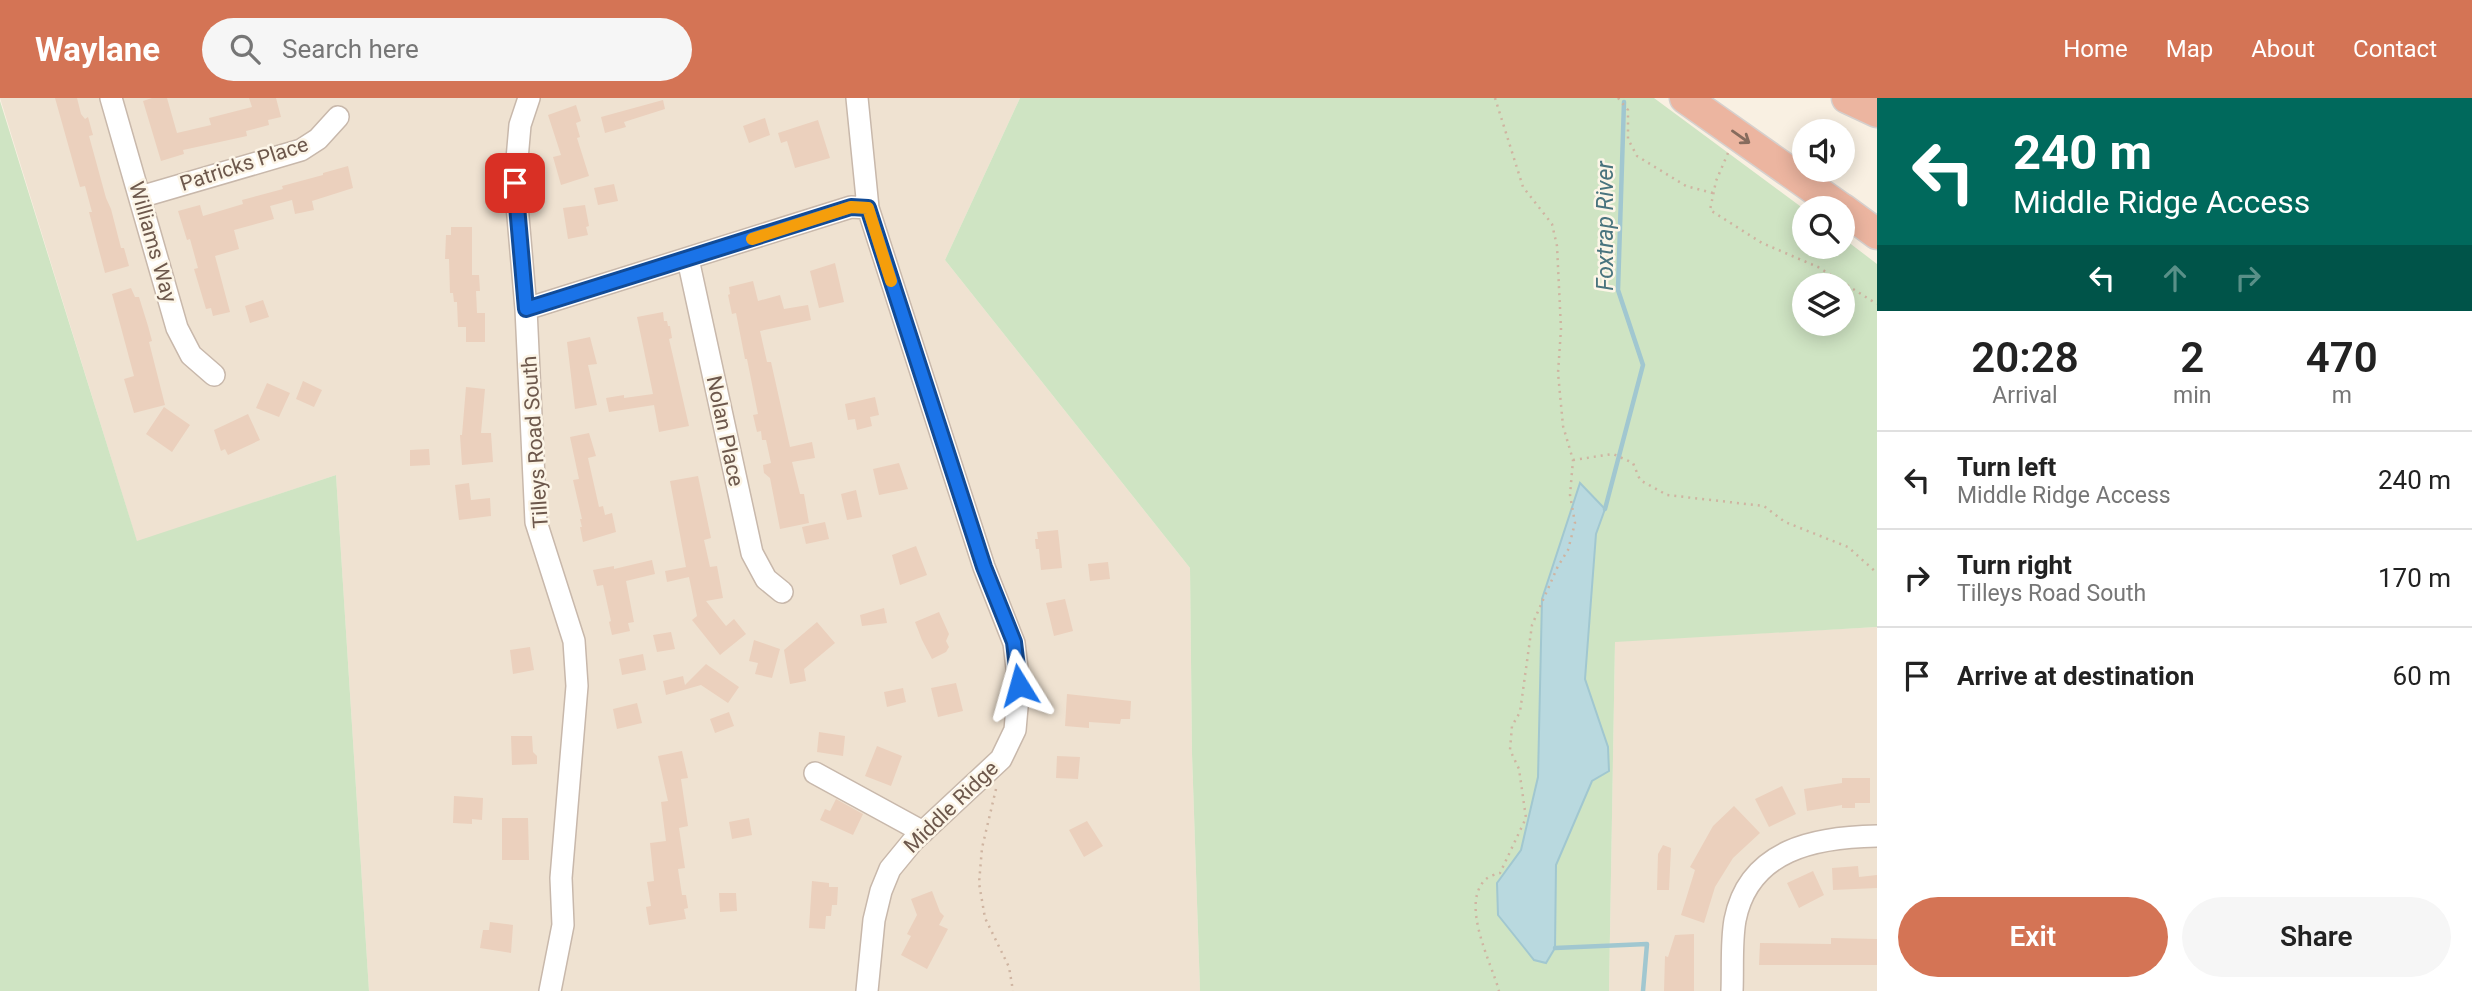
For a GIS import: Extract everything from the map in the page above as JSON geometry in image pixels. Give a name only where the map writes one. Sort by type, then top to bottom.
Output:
[{"type":"highway","points":[[1685,98],[1824,196]]},
{"type":"highway","points":[[1847,98],[1877,113]]},
{"type":"highway","points":[[1855,218],[1877,233]]},
{"type":"street","name":"Williams Way","points":[[111,98],[181,338],[191,355],[214,375]]},
{"type":"street","name":"Tilleys Road South","points":[[529,98],[520,125],[515,183],[526,309],[536,522],[574,641],[577,686],[561,878],[563,925],[550,991]]},
{"type":"street","name":"Middle Ridge","points":[[857,98],[868,208],[984,567],[1014,642],[1019,685],[1015,730],[998,762],[896,860],[881,891],[872,936],[867,991]]},
{"type":"street","name":"Patricks Place","points":[[140,197],[301,150],[318,139],[338,117]]},
{"type":"street","points":[[526,309],[851,207],[868,208]]},
{"type":"street","name":"Nolan Place","points":[[688,259],[751,553],[766,579],[782,592]]},
{"type":"street","points":[[815,773],[923,832]]},
{"type":"street","points":[[1732,991],[1735,920],[1750,884],[1762,871],[1777,858],[1796,848],[1819,841],[1877,836]]},
{"type":"path","points":[[1495,98],[1523,187],[1552,224],[1558,246],[1561,329],[1559,373],[1563,426],[1573,460],[1570,495],[1575,523],[1568,550],[1532,625],[1520,712],[1512,726],[1510,750],[1518,769],[1526,818],[1500,873],[1486,879],[1478,893],[1476,912],[1481,942],[1499,991]]},
{"type":"path","points":[[1618,98],[1629,110],[1629,139],[1637,156],[1686,186],[1713,193]]},
{"type":"path","points":[[1734,133],[1716,181],[1710,210],[1762,243],[1818,267],[1877,304]]},
{"type":"path","points":[[1573,460],[1614,454],[1633,463],[1640,480],[1667,495],[1764,506],[1785,522],[1848,547],[1877,573]]},
{"type":"path","points":[[998,762],[995,793],[982,848],[979,883],[985,918],[1009,967],[1013,991]]},
{"type":"shaded area","points":[[0,98],[1020,98],[945,260],[1190,568],[1192,754],[1200,991],[369,991],[336,475],[137,542]]},
{"type":"shaded area","points":[[1877,627],[1877,991],[1609,991],[1615,641]]},
{"type":"green space","points":[[1020,98],[1654,98],[1792,200],[1792,259],[1855,259],[1855,247],[1877,264],[1877,627],[1615,642],[1609,991],[1200,991],[1192,754],[1190,568],[945,260]]},
{"type":"green space","points":[[0,101],[137,541],[336,475],[369,991],[0,991]]},
{"type":"water","points":[[1580,483],[1605,509],[1596,534],[1585,679],[1608,747],[1609,771],[1592,781],[1556,865],[1555,948],[1546,963],[1534,960],[1498,915],[1497,883],[1521,850],[1538,777],[1542,599]]},
{"type":"building","points":[[55,98],[77,98],[81,114],[85,119],[88,117],[93,135],[89,136],[106,198],[129,266],[105,273],[85,186],[80,187]]},
{"type":"building","points":[[167,98],[177,133],[211,125],[209,118],[252,107],[249,98],[276,98],[281,117],[268,120],[269,125],[246,131],[247,136],[183,150],[184,154],[161,161],[143,101]]},
{"type":"building","points":[[663,100],[665,109],[624,122],[626,127],[605,133],[601,117]]},
{"type":"building","points":[[576,105],[581,121],[576,123],[580,137],[577,138],[589,176],[561,185],[553,157],[561,155],[548,115]]},
{"type":"building","points":[[765,118],[770,135],[749,143],[743,126]]},
{"type":"building","points":[[818,120],[830,158],[795,168],[787,141],[781,143],[778,133]]},
{"type":"building","points":[[348,166],[353,188],[312,201],[314,210],[295,214],[292,200],[270,206],[274,219],[234,230],[239,249],[215,256],[230,312],[213,316],[211,308],[206,309],[194,269],[198,268],[190,239],[187,240],[178,211],[200,205],[203,216],[243,204],[242,200],[283,189],[282,186]]},
{"type":"building","points":[[614,184],[618,201],[598,205],[594,188]]},
{"type":"building","points":[[585,205],[588,235],[568,239],[563,208]]},
{"type":"building","points":[[451,227],[472,227],[472,275],[479,275],[480,291],[476,291],[477,313],[485,313],[485,342],[466,342],[466,327],[458,327],[457,302],[454,302],[453,293],[450,293],[449,259],[445,259],[446,235],[451,235]]},
{"type":"building","points":[[835,263],[844,302],[819,308],[810,271]]},
{"type":"building","points":[[753,281],[758,301],[780,295],[784,309],[808,305],[811,320],[760,331],[767,362],[771,362],[790,447],[812,442],[815,458],[792,462],[800,494],[804,494],[809,523],[780,529],[770,478],[764,473],[763,465],[771,463],[766,440],[762,440],[761,431],[757,432],[753,415],[758,414],[747,359],[736,313],[732,314],[728,295],[729,287]]},
{"type":"building","points":[[131,288],[135,297],[139,297],[148,326],[152,341],[149,342],[165,405],[134,413],[124,379],[134,376],[112,294]]},
{"type":"building","points":[[263,300],[269,317],[250,323],[245,306]]},
{"type":"building","points":[[663,312],[664,321],[670,326],[672,338],[669,339],[689,426],[659,432],[654,405],[609,412],[606,398],[653,394],[637,317]]},
{"type":"building","points":[[590,337],[597,364],[588,365],[597,405],[575,409],[567,342]]},
{"type":"building","points":[[303,381],[322,390],[314,407],[296,399]]},
{"type":"building","points":[[267,383],[290,393],[279,417],[256,408]]},
{"type":"building","points":[[466,387],[485,389],[481,433],[491,433],[493,462],[462,465],[460,435]]},
{"type":"building","points":[[875,397],[879,415],[870,417],[872,426],[857,430],[855,419],[848,420],[845,404]]},
{"type":"building","points":[[164,407],[190,425],[172,452],[146,434]]},
{"type":"building","points":[[248,414],[260,440],[228,455],[225,449],[221,451],[214,430]]},
{"type":"building","points":[[589,433],[596,456],[588,458],[599,507],[603,506],[605,515],[612,513],[616,532],[583,542],[580,527],[582,519],[573,480],[579,479],[570,437]]},
{"type":"building","points":[[429,449],[430,465],[410,466],[410,450]]},
{"type":"building","points":[[899,463],[908,489],[879,495],[873,469]]},
{"type":"building","points":[[698,476],[711,538],[704,540],[710,567],[717,566],[723,598],[706,601],[726,626],[734,619],[746,634],[720,655],[692,620],[697,616],[689,577],[667,582],[665,571],[686,567],[670,481]]},
{"type":"building","points":[[469,483],[471,500],[490,498],[491,516],[459,520],[455,485]]},
{"type":"building","points":[[856,490],[862,517],[847,520],[841,494]]},
{"type":"building","points":[[825,522],[829,539],[806,544],[802,527]]},
{"type":"building","points":[[1058,530],[1062,568],[1041,570],[1039,549],[1036,549],[1037,532]]},
{"type":"building","points":[[916,546],[927,575],[900,585],[892,555]]},
{"type":"building","points":[[652,560],[655,574],[626,581],[634,622],[628,623],[630,631],[612,635],[603,585],[597,586],[593,570],[614,566],[614,569]]},
{"type":"building","points":[[1108,562],[1110,579],[1090,581],[1088,564]]},
{"type":"building","points":[[1065,599],[1073,631],[1054,636],[1046,603]]},
{"type":"building","points":[[884,608],[887,623],[862,626],[860,615]]},
{"type":"building","points":[[939,612],[949,634],[946,641],[949,647],[946,652],[932,659],[915,622]]},
{"type":"building","points":[[817,622],[835,643],[804,669],[806,681],[790,684],[784,650]]},
{"type":"building","points":[[671,632],[675,649],[657,652],[653,635]]},
{"type":"building","points":[[754,640],[780,649],[772,678],[755,674],[758,663],[749,661]]},
{"type":"building","points":[[530,647],[534,670],[513,674],[510,650]]},
{"type":"building","points":[[643,654],[646,670],[622,675],[619,659]]},
{"type":"building","points":[[706,664],[739,687],[728,703],[701,685],[666,695],[663,681],[683,676],[685,685]]},
{"type":"building","points":[[956,683],[963,711],[938,717],[931,688]]},
{"type":"building","points":[[903,688],[906,702],[887,707],[884,692]]},
{"type":"building","points":[[1067,694],[1131,701],[1130,719],[1121,719],[1120,724],[1089,722],[1089,728],[1065,726]]},
{"type":"building","points":[[637,703],[642,723],[617,729],[613,709]]},
{"type":"building","points":[[729,712],[734,726],[715,733],[710,719]]},
{"type":"building","points":[[819,732],[845,736],[843,756],[817,752]]},
{"type":"building","points":[[511,736],[532,736],[537,764],[512,765]]},
{"type":"building","points":[[877,746],[902,756],[891,786],[865,776]]},
{"type":"building","points":[[682,751],[688,778],[681,779],[688,826],[679,828],[685,868],[678,869],[682,895],[686,895],[686,919],[649,925],[646,907],[651,906],[647,882],[654,881],[650,843],[666,841],[661,802],[668,801],[658,756]]},
{"type":"building","points":[[1057,756],[1080,757],[1078,779],[1056,778]]},
{"type":"building","points":[[1842,778],[1870,778],[1870,803],[1855,803],[1855,808],[1842,808],[1842,805],[1807,811],[1804,789],[1842,783]]},
{"type":"building","points":[[1782,786],[1796,814],[1769,827],[1755,799]]},
{"type":"building","points":[[454,796],[483,798],[482,820],[472,819],[472,824],[453,823]]},
{"type":"building","points":[[836,799],[863,814],[853,835],[820,820],[825,809],[830,811]]},
{"type":"building","points":[[1734,806],[1760,833],[1733,858],[1715,887],[1704,923],[1681,915],[1695,870],[1690,867],[1713,826]]},
{"type":"building","points":[[502,818],[528,818],[529,860],[502,860]]},
{"type":"building","points":[[749,818],[752,835],[732,839],[729,822]]},
{"type":"building","points":[[1087,821],[1103,846],[1084,857],[1069,830]]},
{"type":"building","points":[[1663,845],[1671,848],[1669,890],[1657,890],[1658,854]]},
{"type":"building","points":[[1858,866],[1859,877],[1877,875],[1877,888],[1833,890],[1832,868]]},
{"type":"building","points":[[1813,871],[1824,895],[1799,908],[1787,883]]},
{"type":"building","points":[[812,881],[838,887],[837,905],[832,905],[831,916],[826,916],[825,929],[809,928]]},
{"type":"building","points":[[932,891],[944,916],[939,925],[948,929],[927,969],[901,955],[911,936],[907,934],[917,915],[911,899]]},
{"type":"building","points":[[719,893],[736,893],[737,911],[720,912]]},
{"type":"building","points":[[490,922],[513,925],[511,953],[480,948],[483,930],[489,930]]},
{"type":"building","points":[[1694,934],[1694,991],[1664,991],[1665,956],[1668,957],[1675,935]]},
{"type":"building","points":[[1831,938],[1877,939],[1877,965],[1759,965],[1760,943],[1831,944]]},
{"type":"waterway","name":"Foxtrap River","points":[[1605,509],[1643,365],[1618,290],[1624,102]]},
{"type":"waterway","name":"Foxtrap River","points":[[1555,948],[1647,944],[1643,991]]},
{"type":"slow traffic","points":[[752,239],[851,207],[868,208],[891,281]]},
{"type":"route","points":[[515,183],[526,309],[851,207],[868,208],[984,567],[1014,642],[1019,685]]}]
